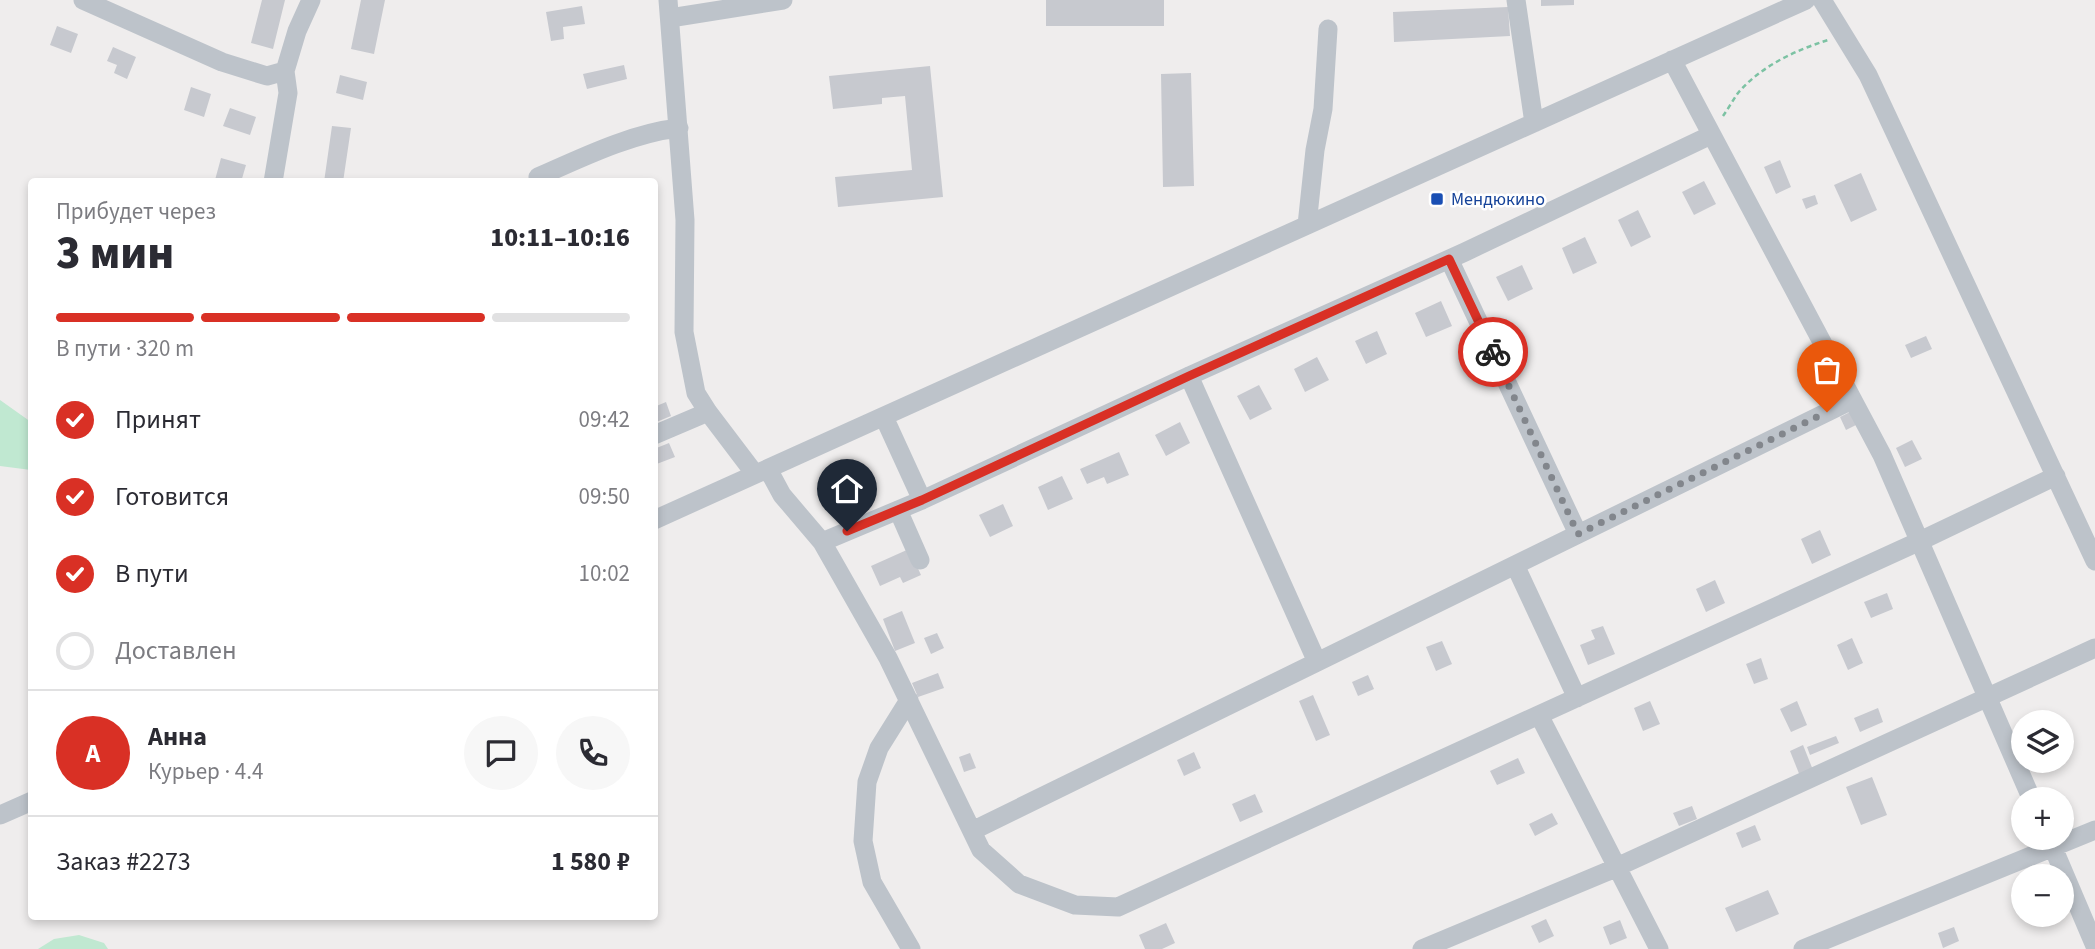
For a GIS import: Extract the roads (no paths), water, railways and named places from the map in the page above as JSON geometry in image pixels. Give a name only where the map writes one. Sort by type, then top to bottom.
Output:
[{"type":"street","points":[[83,0],[222,62],[267,76],[285,71]]},
{"type":"street","points":[[274,178],[288,93],[285,71],[296,31],[311,0]]},
{"type":"street","points":[[783,0],[669,9],[685,220],[684,332],[696,393],[708,412],[822,542],[888,658],[981,850],[1019,884],[1075,905],[1118,907],[1920,541],[2056,476]]},
{"type":"street","points":[[1516,0],[1534,123]]},
{"type":"street","points":[[658,518],[1806,0]]},
{"type":"street","points":[[1822,0],[1868,75],[2095,561]]},
{"type":"street","points":[[1307,225],[1315,150],[1323,109],[1328,29]]},
{"type":"street","points":[[1672,60],[1882,455],[2027,787]]},
{"type":"street","points":[[538,177],[629,141],[662,130],[679,128]]},
{"type":"street","points":[[822,542],[922,500],[1449,259],[1711,135]]},
{"type":"street","points":[[1449,259],[1578,534]]},
{"type":"street","points":[[1189,376],[1317,662]]},
{"type":"street","points":[[972,831],[1852,400]]},
{"type":"street","points":[[658,433],[708,412]]},
{"type":"street","points":[[884,416],[922,500]]},
{"type":"street","points":[[898,510],[920,560]]},
{"type":"street","points":[[1515,565],[1577,698]]},
{"type":"street","points":[[1422,949],[1617,867],[2095,648]]},
{"type":"street","points":[[909,700],[879,748],[867,782],[863,841],[872,882],[911,949]]},
{"type":"street","points":[[1539,715],[1659,949]]},
{"type":"street","points":[[0,816],[28,803]]},
{"type":"street","points":[[2074,836],[2095,830]]},
{"type":"street","points":[[1803,949],[2035,850]]},
{"type":"street","points":[[2054,850],[2095,946]]},
{"type":"place","name":"Мендюкино","points":[[1437,199]]}]
